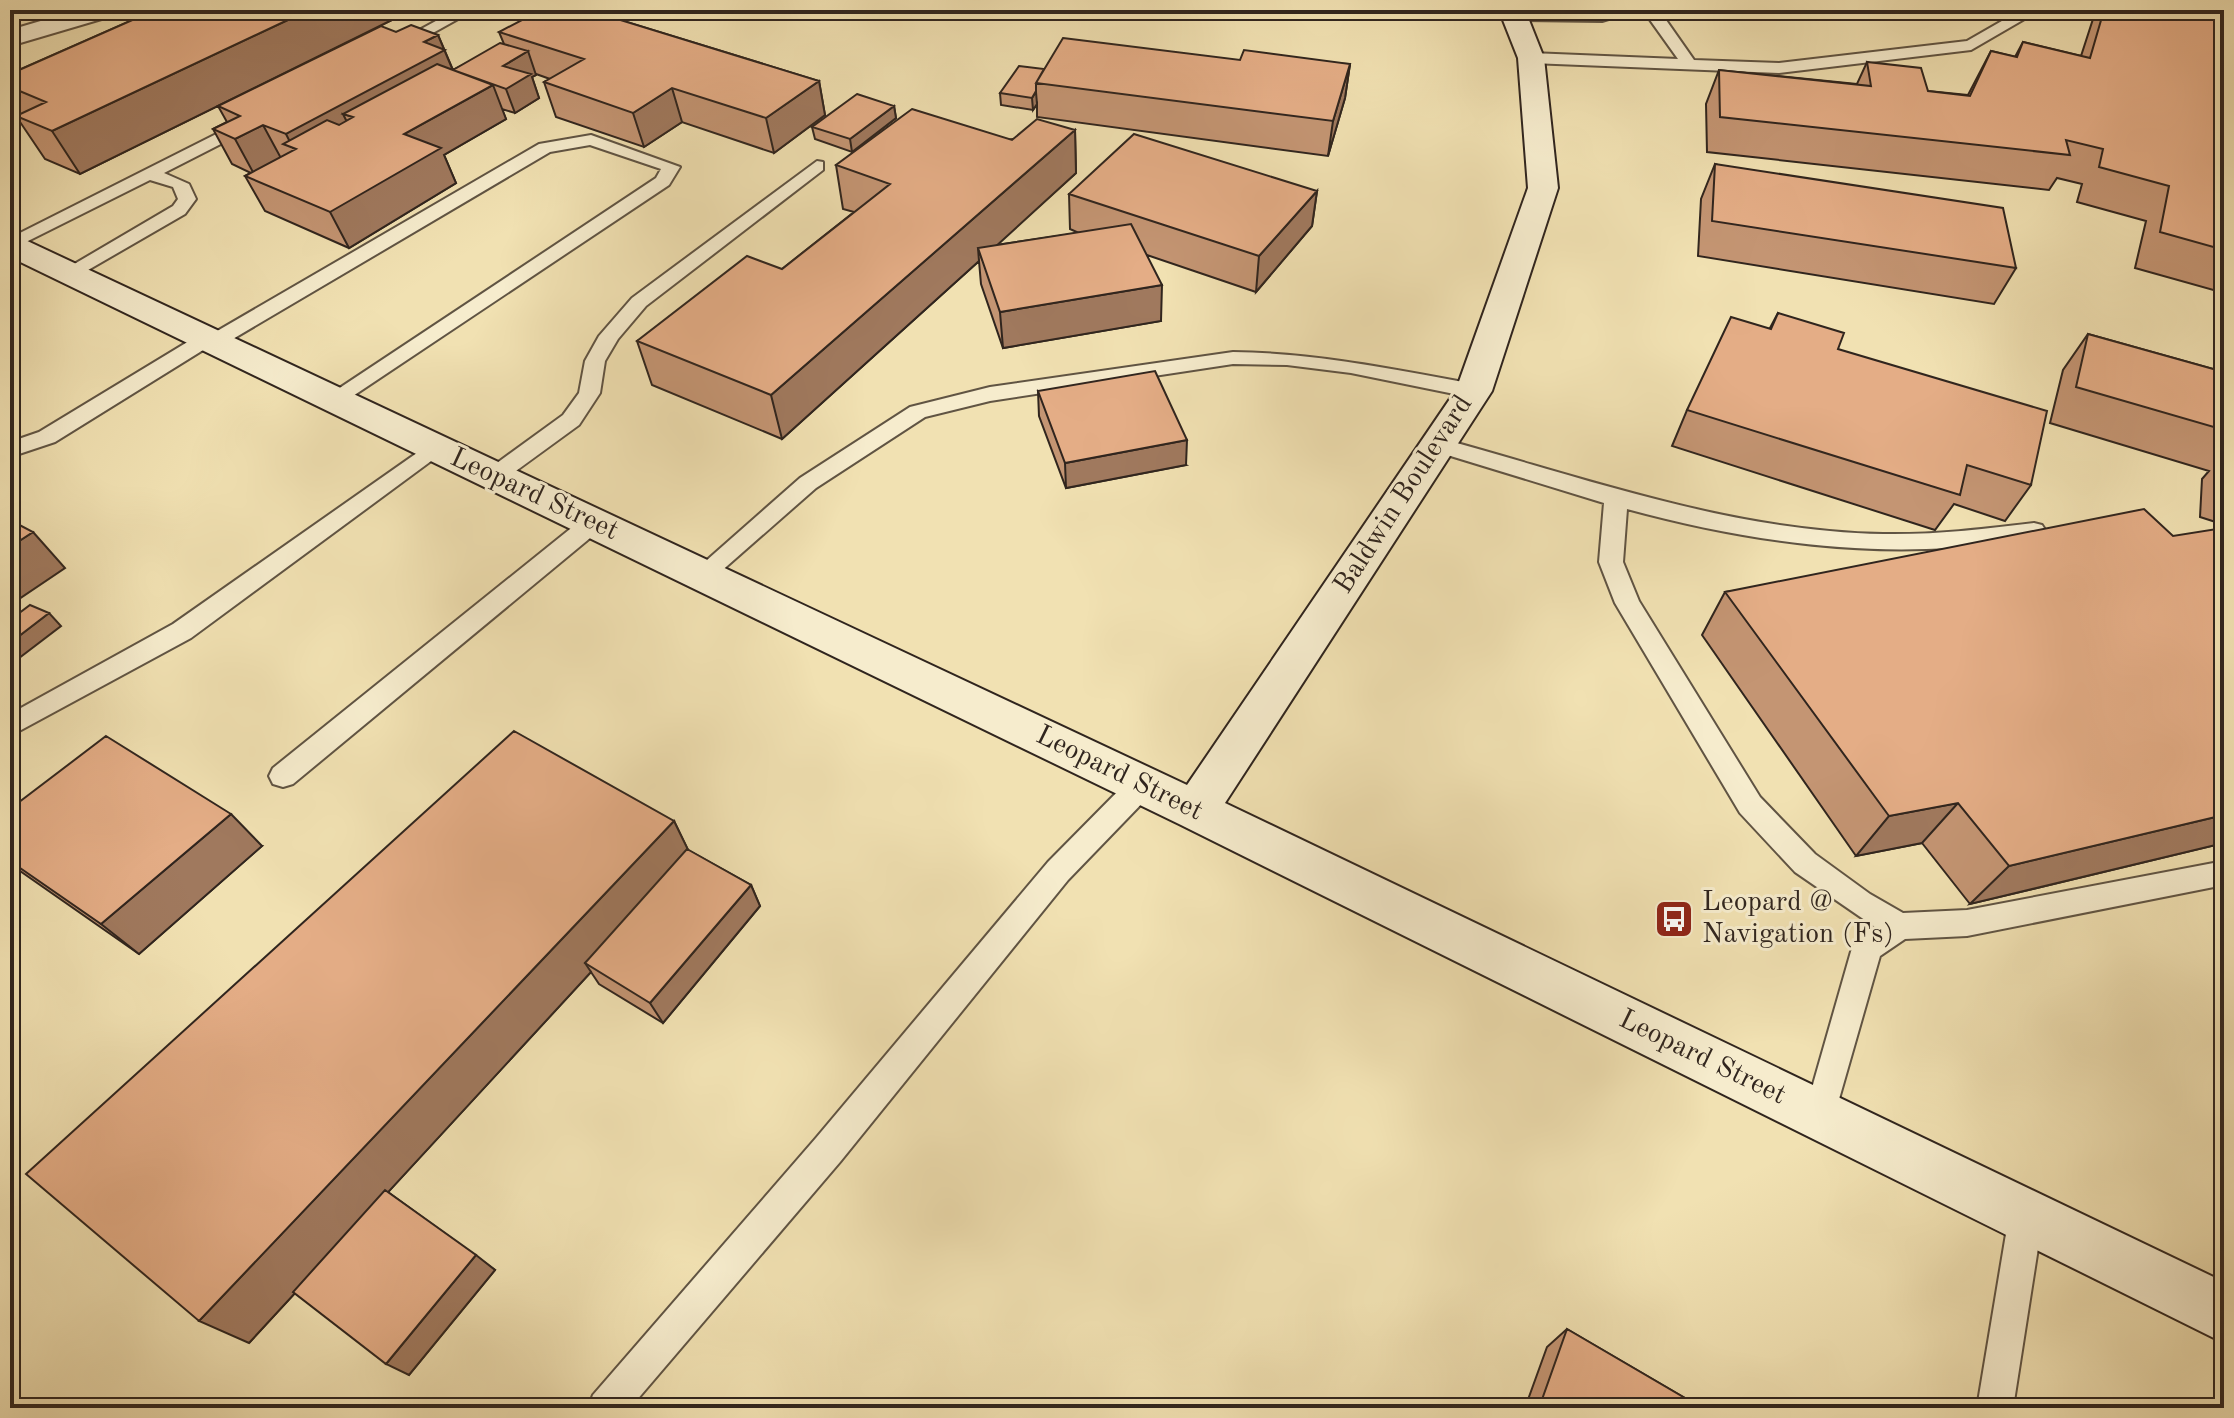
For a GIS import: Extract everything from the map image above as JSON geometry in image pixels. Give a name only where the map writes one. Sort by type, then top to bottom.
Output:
[{"type":"main road","points":[[10,38],[106,10]]},
{"type":"main road","name":"Baldwin Boulevard","points":[[1195,810],[1474,391],[1543,188],[1531,58],[1513,12]]},
{"type":"main road","name":"Leopard Street","points":[[10,245],[1195,810],[2224,1313]]},
{"type":"lane","points":[[1513,12],[1602,16],[1630,10]]},
{"type":"lane","points":[[1651,10],[1690,65]]},
{"type":"lane","points":[[1531,58],[1779,68],[1971,45],[2032,10]]},
{"type":"lane","points":[[381,55],[450,19]]},
{"type":"lane","points":[[10,245],[272,111]]},
{"type":"lane","points":[[10,450],[47,437],[545,148],[591,140],[671,167],[663,181],[334,399]]},
{"type":"lane","points":[[494,476],[571,420],[589,393],[595,361],[609,336],[639,302],[817,166]]},
{"type":"lane","points":[[69,273],[179,210],[187,199],[180,184],[149,174]]},
{"type":"lane","points":[[702,575],[808,483],[906,419],[918,412],[990,394],[1233,358],[1287,359],[1351,367],[1474,391]]},
{"type":"lane","points":[[1439,445],[1616,500],[1702,521],[1880,545],[1981,541],[2050,528]]},
{"type":"lane","points":[[10,726],[182,631],[434,448]]},
{"type":"lane","points":[[1616,500],[1611,562],[1627,603],[1750,805],[1805,863],[1860,903],[1900,926]]},
{"type":"lane","points":[[283,776],[593,523]]},
{"type":"lane","points":[[606,1408],[828,1150],[1058,871],[1142,785]]},
{"type":"lane","points":[[1820,1116],[1867,948],[1900,926],[1967,923],[2224,873]]},
{"type":"lane","points":[[1995,1408],[2026,1216]]},
{"type":"building","points":[[155,10],[309,10],[52,131],[16,116],[46,102],[10,87],[10,74]]},
{"type":"building","points":[[541,10],[588,10],[819,81],[766,118],[672,88],[633,113],[544,82],[584,59],[499,32]]},
{"type":"building","points":[[2104,10],[2224,10],[2224,250],[2160,232],[2169,186],[2099,167],[2103,149],[2066,140],[2070,155],[1720,117],[1719,70],[1871,86],[1867,62],[1921,68],[1928,91],[1970,96],[1991,51],[2017,57],[2023,42],[2090,58]]},
{"type":"building","points":[[411,25],[438,35],[424,42],[445,50],[286,134],[263,125],[235,139],[213,129],[240,116],[218,106],[381,26],[396,32]]},
{"type":"building","points":[[1063,38],[1240,60],[1244,50],[1350,64],[1333,121],[1036,83]]},
{"type":"building","points":[[500,43],[528,51],[503,66],[531,74],[506,89],[453,70]]},
{"type":"building","points":[[437,64],[493,85],[404,134],[441,148],[330,212],[245,176],[296,149],[283,144],[327,120],[339,125],[353,117],[343,114]]},
{"type":"building","points":[[1019,66],[1044,69],[1032,98],[1000,93]]},
{"type":"building","points":[[857,94],[894,106],[850,139],[812,127]]},
{"type":"building","points":[[912,109],[1012,140],[1037,119],[1075,130],[771,395],[637,341],[747,256],[782,269],[890,184],[836,165]]},
{"type":"building","points":[[1134,134],[1317,191],[1259,256],[1069,194]]},
{"type":"building","points":[[1715,164],[2003,208],[2016,268],[1712,221]]},
{"type":"building","points":[[1131,224],[1162,285],[1000,312],[978,248]]},
{"type":"building","points":[[1778,313],[1844,333],[1838,349],[2047,411],[2031,485],[1967,465],[1960,495],[1687,410],[1731,317],[1771,329]]},
{"type":"building","points":[[2088,334],[2224,372],[2224,430],[2076,387]]},
{"type":"building","points":[[1155,371],[1187,440],[1065,463],[1038,391]]},
{"type":"building","points":[[2144,509],[2173,536],[2224,529],[2224,815],[2009,866],[1958,803],[1889,816],[1725,592]]},
{"type":"building","points":[[10,520],[33,532],[10,547]]},
{"type":"building","points":[[30,605],[49,613],[10,643],[10,620]]},
{"type":"building","points":[[514,731],[674,821],[199,1321],[26,1174]]},
{"type":"building","points":[[106,736],[231,814],[101,924],[10,861],[10,809]]},
{"type":"building","points":[[687,849],[751,885],[650,1003],[585,963]]},
{"type":"building","points":[[385,1190],[476,1255],[386,1364],[293,1292]]},
{"type":"building","points":[[1567,1329],[1702,1408],[1539,1408]]},
{"type":"place","name":"Leopard @ Navigation (Fs)","points":[[1674,919]]}]
